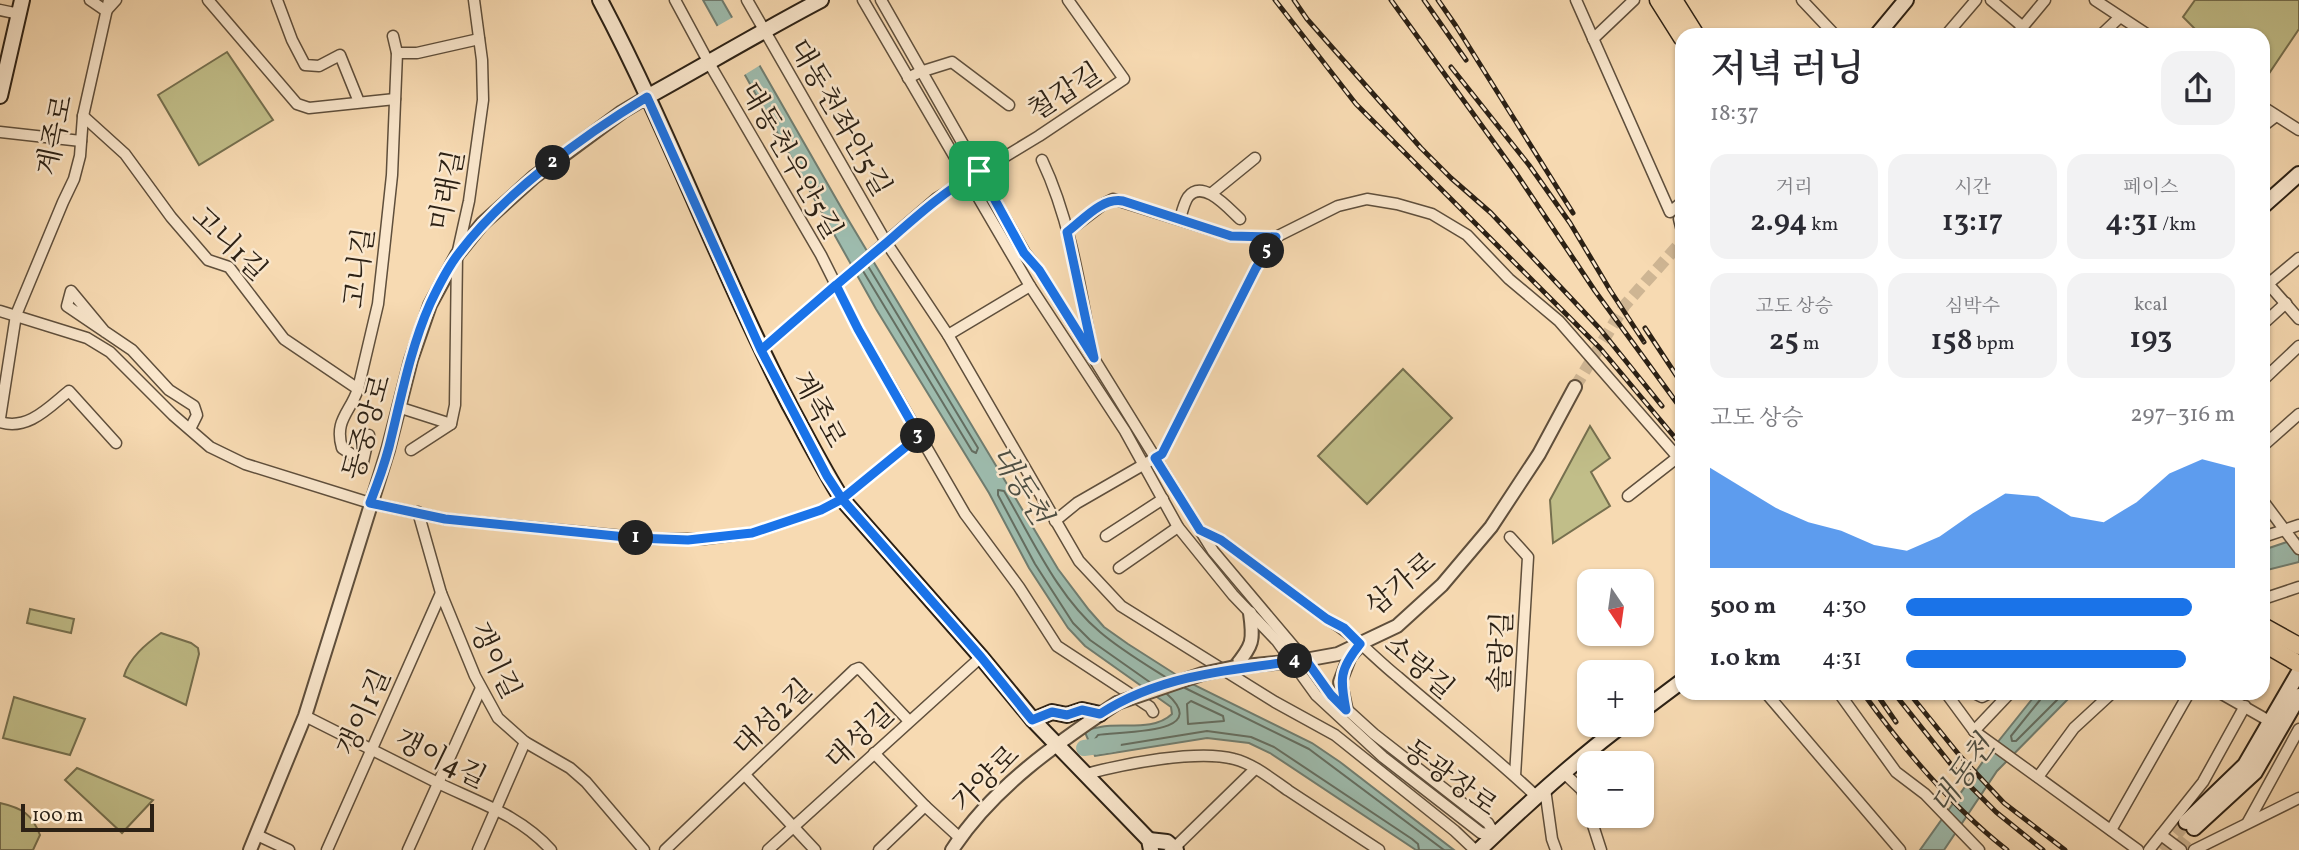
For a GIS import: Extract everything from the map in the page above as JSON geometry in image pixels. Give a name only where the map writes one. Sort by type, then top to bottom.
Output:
[{"type":"main road","name":"계족로","points":[[600,0],[647,97],[761,350],[827,476],[842,499],[981,657],[1032,720],[1086,774],[1150,845],[1167,842],[1175,849]]},
{"type":"main road","points":[[647,97],[821,0]]},
{"type":"main road","points":[[1658,0],[1676,28]]},
{"type":"main road","points":[[1674,0],[1692,28]]},
{"type":"main road","points":[[1883,28],[1906,0]]},
{"type":"main road","points":[[0,96],[21,7]]},
{"type":"main road","points":[[2270,200],[2299,174]]},
{"type":"main road","points":[[2270,630],[2299,646]]},
{"type":"main road","points":[[2270,647],[2299,664]]},
{"type":"main road","points":[[2299,672],[2245,765],[2190,825],[2229,798],[2255,772],[2299,696]]},
{"type":"main road","points":[[1654,703],[1675,686]]},
{"type":"main road","points":[[1032,720],[1052,712],[1067,715],[1082,710],[1100,714]]},
{"type":"main road","points":[[1477,850],[1608,737]]},
{"type":"street","points":[[90,0],[107,5],[116,0]]},
{"type":"street","points":[[208,0],[297,104],[309,108],[395,99]]},
{"type":"street","points":[[277,0],[292,40],[306,65],[320,66],[340,55],[359,102]]},
{"type":"street","name":"미래길","points":[[451,424],[455,405],[457,255],[469,201],[483,100],[474,0]]},
{"type":"street","name":"대동천우안5길","points":[[675,0],[838,283],[858,329],[965,514],[1027,598],[1057,646],[1150,707],[1153,712]]},
{"type":"street","name":"대동천좌안5길","points":[[747,0],[884,244],[948,335],[1079,562],[1121,606],[1275,702],[1335,735],[1477,850]]},
{"type":"street","name":"동광장로","points":[[863,0],[1030,286],[1125,431],[1178,527],[1250,613],[1346,710],[1488,823],[1494,835]]},
{"type":"street","name":"동광장로","points":[[881,0],[1024,253],[1039,270],[1213,551],[1299,661],[1316,695],[1383,757],[1481,833],[1494,835]]},
{"type":"street","name":"철갑길","points":[[838,283],[937,198],[1039,136],[1124,79],[1068,0]]},
{"type":"street","points":[[1576,0],[1670,212],[1675,208]]},
{"type":"street","points":[[1594,39],[1634,0]]},
{"type":"street","points":[[1802,0],[1828,28]]},
{"type":"street","points":[[1953,28],[1976,0]]},
{"type":"street","points":[[1992,0],[2016,28]]},
{"type":"street","points":[[2022,28],[2045,0]]},
{"type":"street","points":[[2095,0],[2137,28]]},
{"type":"street","name":"계족로","points":[[0,420],[16,315],[74,179],[83,116],[107,5]]},
{"type":"street","points":[[0,10],[21,7]]},
{"type":"street","points":[[2108,28],[2120,17]]},
{"type":"street","name":"고니길","points":[[369,435],[363,462],[342,448],[338,434],[342,418],[358,389],[378,304],[392,175],[397,53],[393,36]]},
{"type":"street","points":[[397,53],[417,53],[479,39]]},
{"type":"street","points":[[908,78],[952,62],[1009,105]]},
{"type":"street","name":"동중앙로","points":[[250,850],[305,716],[388,450],[411,360],[430,305],[457,255],[482,224],[534,177],[622,112],[647,97]]},
{"type":"street","points":[[2270,112],[2299,130]]},
{"type":"street","name":"고니1길","points":[[83,116],[125,154],[170,217],[208,260],[229,267],[284,339],[358,389]]},
{"type":"street","points":[[2270,120],[2276,116]]},
{"type":"street","points":[[0,132],[81,141]]},
{"type":"street","points":[[1212,193],[1255,159]]},
{"type":"street","points":[[1042,160],[1056,190],[1094,358]]},
{"type":"street","points":[[1180,219],[1187,198],[1191,194],[1205,192],[1212,193],[1240,219]]},
{"type":"street","points":[[1067,232],[1113,199],[1231,236],[1276,237],[1338,206],[1367,200],[1397,204],[1432,214],[1467,235],[1509,278],[1559,321],[1675,454]]},
{"type":"street","points":[[1055,521],[1077,503],[1162,454],[1256,268],[1276,237]]},
{"type":"street","points":[[2270,278],[2299,258]]},
{"type":"street","points":[[761,350],[838,283]]},
{"type":"street","points":[[948,335],[1030,286]]},
{"type":"street","points":[[2270,286],[2299,319]]},
{"type":"street","points":[[2270,318],[2286,303]]},
{"type":"street","points":[[0,311],[87,338],[110,352],[210,447],[245,464],[370,503],[467,522],[622,537],[688,540],[752,533],[810,514],[842,499],[919,436]]},
{"type":"street","points":[[105,332],[132,350],[169,390],[194,406],[197,415],[190,429]]},
{"type":"street","points":[[2270,373],[2299,346]]},
{"type":"street","name":"삼가로","points":[[1055,744],[1117,703],[1202,674],[1235,667],[1338,654],[1397,626],[1442,585],[1491,527],[1539,454],[1575,387]]},
{"type":"street","points":[[0,420],[8,425],[32,422],[69,391],[116,443]]},
{"type":"street","points":[[398,407],[451,424]]},
{"type":"street","points":[[2270,440],[2299,414]]},
{"type":"street","points":[[411,450],[451,424]]},
{"type":"street","points":[[1628,496],[1675,463]]},
{"type":"street","points":[[1105,536],[1163,499]]},
{"type":"street","points":[[2270,511],[2299,549]]},
{"type":"street","name":"갱이길","points":[[418,512],[441,593],[481,688],[498,718],[525,742],[570,768],[586,782],[644,850]]},
{"type":"street","points":[[2270,535],[2299,525]]},
{"type":"street","points":[[1119,568],[1178,527]]},
{"type":"street","name":"소랑길","points":[[1200,530],[1221,540],[1327,619],[1344,628],[1516,776],[1541,793]]},
{"type":"street","name":"솔랑길","points":[[1510,537],[1528,557],[1516,776]]},
{"type":"street","points":[[2270,597],[2299,587]]},
{"type":"street","name":"갱이1길","points":[[327,850],[441,593]]},
{"type":"street","points":[[1235,667],[1248,651],[1254,636],[1250,613]]},
{"type":"street","points":[[1346,710],[1340,682],[1350,656],[1360,644]]},
{"type":"street","name":"대성길","points":[[768,850],[981,657]]},
{"type":"street","name":"대성2길","points":[[665,850],[856,669],[859,668],[909,721]]},
{"type":"street","points":[[408,850],[481,688]]},
{"type":"street","points":[[1772,700],[1900,850]]},
{"type":"street","points":[[1844,700],[1896,772],[1925,794],[1978,850]]},
{"type":"street","points":[[1951,700],[1978,734],[2137,850]]},
{"type":"street","points":[[1978,734],[2005,700]]},
{"type":"street","points":[[2038,777],[2074,728],[2104,700]]},
{"type":"street","points":[[2111,830],[2185,700]]},
{"type":"street","points":[[2233,700],[2272,722]]},
{"type":"street","points":[[2149,850],[2203,782],[2245,706]]},
{"type":"street","name":"갱이4길","points":[[305,716],[496,809],[536,833],[551,850]]},
{"type":"street","points":[[2248,822],[2299,729]]},
{"type":"street","points":[[478,850],[525,742]]},
{"type":"street","name":"가양로","points":[[952,850],[997,796],[1055,744]]},
{"type":"street","points":[[874,753],[960,838]]},
{"type":"street","points":[[1086,774],[1113,766],[1160,759],[1218,756],[1236,759],[1378,850]]},
{"type":"street","points":[[1175,849],[1255,769]]},
{"type":"street","points":[[1563,773],[1577,786]]},
{"type":"street","points":[[745,775],[815,850]]},
{"type":"street","points":[[1541,793],[1556,850]]},
{"type":"street","points":[[2194,850],[2299,798]]},
{"type":"street","points":[[879,850],[925,806]]},
{"type":"street","points":[[1594,828],[1601,850]]},
{"type":"street","points":[[257,835],[289,850]]},
{"type":"street","points":[[2161,835],[2181,850]]},
{"type":"shaded area","points":[[2195,0],[2299,0],[2299,29],[2270,72],[2270,28],[2194,28],[2183,17]]},
{"type":"shaded area","points":[[227,52],[273,120],[199,165],[158,95]]},
{"type":"shaded area","points":[[1403,369],[1452,418],[1367,504],[1318,456]]},
{"type":"shaded area","points":[[1590,426],[1610,458],[1591,472],[1610,506],[1553,543],[1550,500]]},
{"type":"shaded area","points":[[30,609],[74,619],[71,633],[27,623]]},
{"type":"shaded area","points":[[161,633],[198,648],[199,654],[186,705],[124,676],[134,657]]},
{"type":"shaded area","points":[[14,697],[85,719],[70,755],[3,738]]},
{"type":"shaded area","points":[[77,768],[153,800],[122,833],[65,780]]},
{"type":"shaded area","points":[[0,803],[14,807],[30,817],[40,835],[33,850],[0,850]]},
{"type":"water","points":[[703,0],[722,0],[846,216],[1058,569],[1104,627],[1186,681],[1312,743],[1454,850],[1416,850],[1270,753],[1249,743],[1207,738],[1095,756],[1084,730],[1158,722],[1172,714],[1171,707],[1085,646],[1068,628],[1029,568],[989,493],[876,309]]},
{"type":"water","points":[[2299,538],[2299,562],[2270,569],[2270,548]]},
{"type":"water","points":[[2031,700],[2067,700],[1997,771],[1944,850],[1920,850],[1989,753]]},
{"type":"pier","points":[[735,16],[762,64],[741,77],[714,28]]},
{"type":"waterway","points":[[1084,748],[1113,744]]},
{"type":"tunnel","points":[[1575,387],[1625,305],[1675,249]]},
{"type":"tunnel","points":[[2162,850],[2186,822]]},
{"type":"tunnel","points":[[2177,850],[2194,828]]},
{"type":"railway","points":[[1275,0],[1356,104],[1600,348],[1675,438]]},
{"type":"railway","points":[[1294,0],[1307,19],[1421,148],[1491,213],[1600,329],[1662,406]]},
{"type":"railway","points":[[1391,0],[1675,400]]},
{"type":"railway","points":[[1424,0],[1466,60]]},
{"type":"railway","points":[[1438,0],[1573,213]]},
{"type":"railway","points":[[1451,67],[1529,165],[1570,223],[1644,342]]},
{"type":"railway","points":[[1645,328],[1675,373]]},
{"type":"railway","points":[[1868,700],[1930,777],[1967,815],[2007,850]]},
{"type":"railway","points":[[1881,700],[1896,722]]},
{"type":"railway","points":[[1900,700],[1961,777],[1996,812],[2043,850]]},
{"type":"railway","points":[[1915,700],[1960,756],[2004,803],[2065,850]]},
{"type":"route","points":[[979,171],[937,198],[840,281],[761,350],[827,476],[842,499],[787,523],[752,533],[688,540],[636,538],[445,519],[370,503],[388,450],[411,360],[430,305],[457,255],[482,224],[534,177],[622,112],[647,97],[761,350],[836,285],[919,436],[842,499],[981,657],[1032,720],[1052,712],[1067,715],[1082,710],[1100,714],[1117,703],[1202,674],[1235,667],[1306,660],[1331,695],[1346,710],[1340,682],[1350,656],[1360,644],[1344,628],[1327,619],[1221,540],[1200,530],[1155,458],[1162,454],[1256,268],[1276,237],[1231,236],[1123,201],[1113,199],[1105,203],[1067,232],[1094,358],[1039,270],[1024,253],[979,171]]},
{"type":"water label","name":"대동천","points":[[1021,485]]},
{"type":"water label","name":"대동천","points":[[1962,775]]}]
